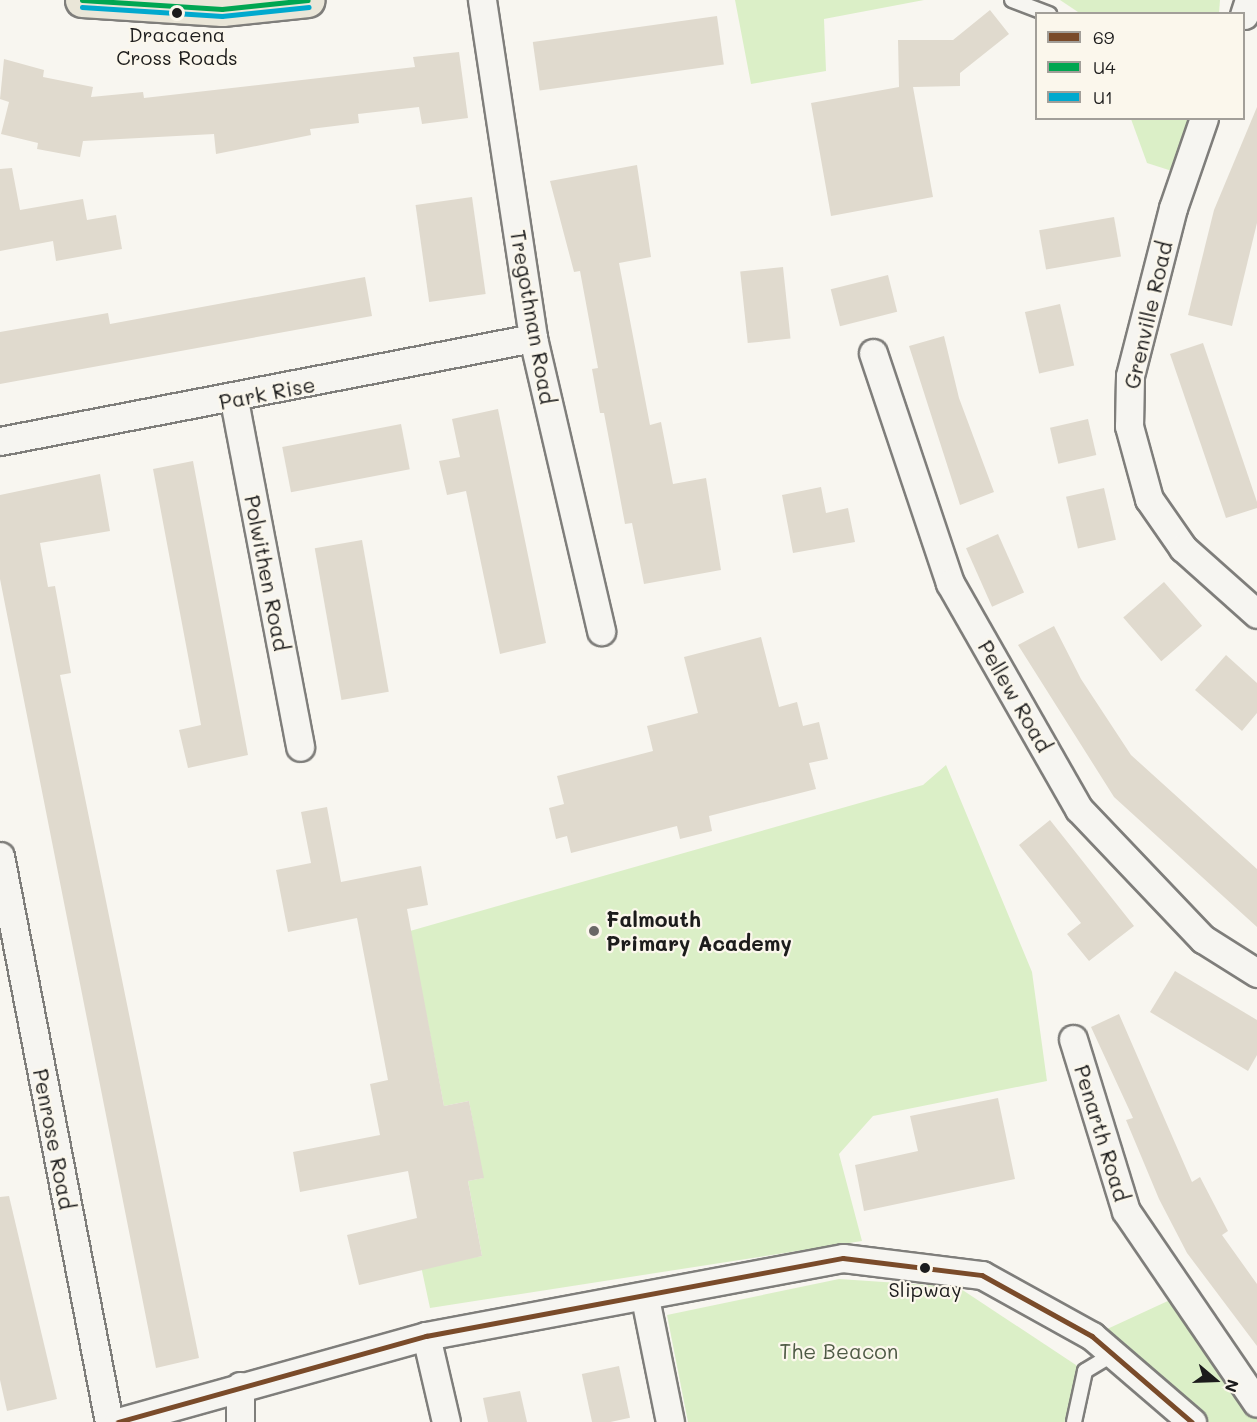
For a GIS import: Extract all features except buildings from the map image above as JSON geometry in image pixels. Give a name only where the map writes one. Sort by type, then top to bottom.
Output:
[{"type":"main road","points":[[82,0],[222,9],[308,0]]},
{"type":"street","name":"Tregothnan Road","points":[[482,0],[533,338],[601,631]]},
{"type":"street","name":"Grenville Road","points":[[1203,120],[1173,208],[1130,376],[1129,426],[1149,499],[1183,548],[1257,614]]},
{"type":"street","name":"Park Rise","points":[[0,441],[234,400],[533,338]]},
{"type":"street","name":"Pellew Road","points":[[873,353],[950,583],[1079,809],[1203,939],[1257,973]]},
{"type":"street","name":"Polwithen Road","points":[[234,400],[300,747]]},
{"type":"street","name":"Penrose Road","points":[[0,856],[109,1422]]},
{"type":"street","name":"Penarth Road","points":[[1073,1039],[1126,1211],[1257,1403]]},
{"type":"street","points":[[118,1422],[240,1386],[426,1336],[645,1298],[843,1258],[913,1263],[982,1275],[1092,1336],[1192,1422]]},
{"type":"street","points":[[645,1298],[670,1422]]},
{"type":"street","points":[[426,1336],[446,1422]]},
{"type":"street","points":[[240,1386],[240,1422]]},
{"type":"lane","points":[[1012,0],[1044,12]]},
{"type":"lane","points":[[1074,1422],[1085,1371],[1113,1354]]},
{"type":"green space","points":[[735,0],[924,0],[824,19],[826,71],[751,84]]},
{"type":"green space","points":[[1060,0],[1220,0],[1219,12],[1078,12]]},
{"type":"green space","points":[[1131,120],[1191,120],[1172,171],[1147,163]]},
{"type":"green space","points":[[946,765],[1032,972],[1047,1081],[873,1116],[839,1154],[862,1241],[430,1308],[421,1266],[482,1256],[468,1181],[483,1178],[469,1101],[444,1106],[410,931],[923,785]]},
{"type":"green space","name":"The Beacon","points":[[839,1279],[958,1287],[1085,1371],[1074,1422],[688,1422],[667,1315]]},
{"type":"green space","points":[[1183,1294],[1257,1403],[1257,1422],[1192,1422],[1092,1336]]},
{"type":"transit line","name":"U4","points":[[82,0],[222,9],[308,0]]},
{"type":"transit line","name":"U1","points":[[82,7],[222,16],[309,7]]},
{"type":"transit line","name":"69","points":[[118,1422],[426,1336],[843,1258],[982,1275],[1092,1336],[1192,1422]]},
{"type":"place","name":"Dracaena Cross Roads","points":[[177,13]]},
{"type":"place","name":"Falmouth Primary Academy","points":[[594,931]]},
{"type":"place","name":"Slipway","points":[[925,1268]]}]
